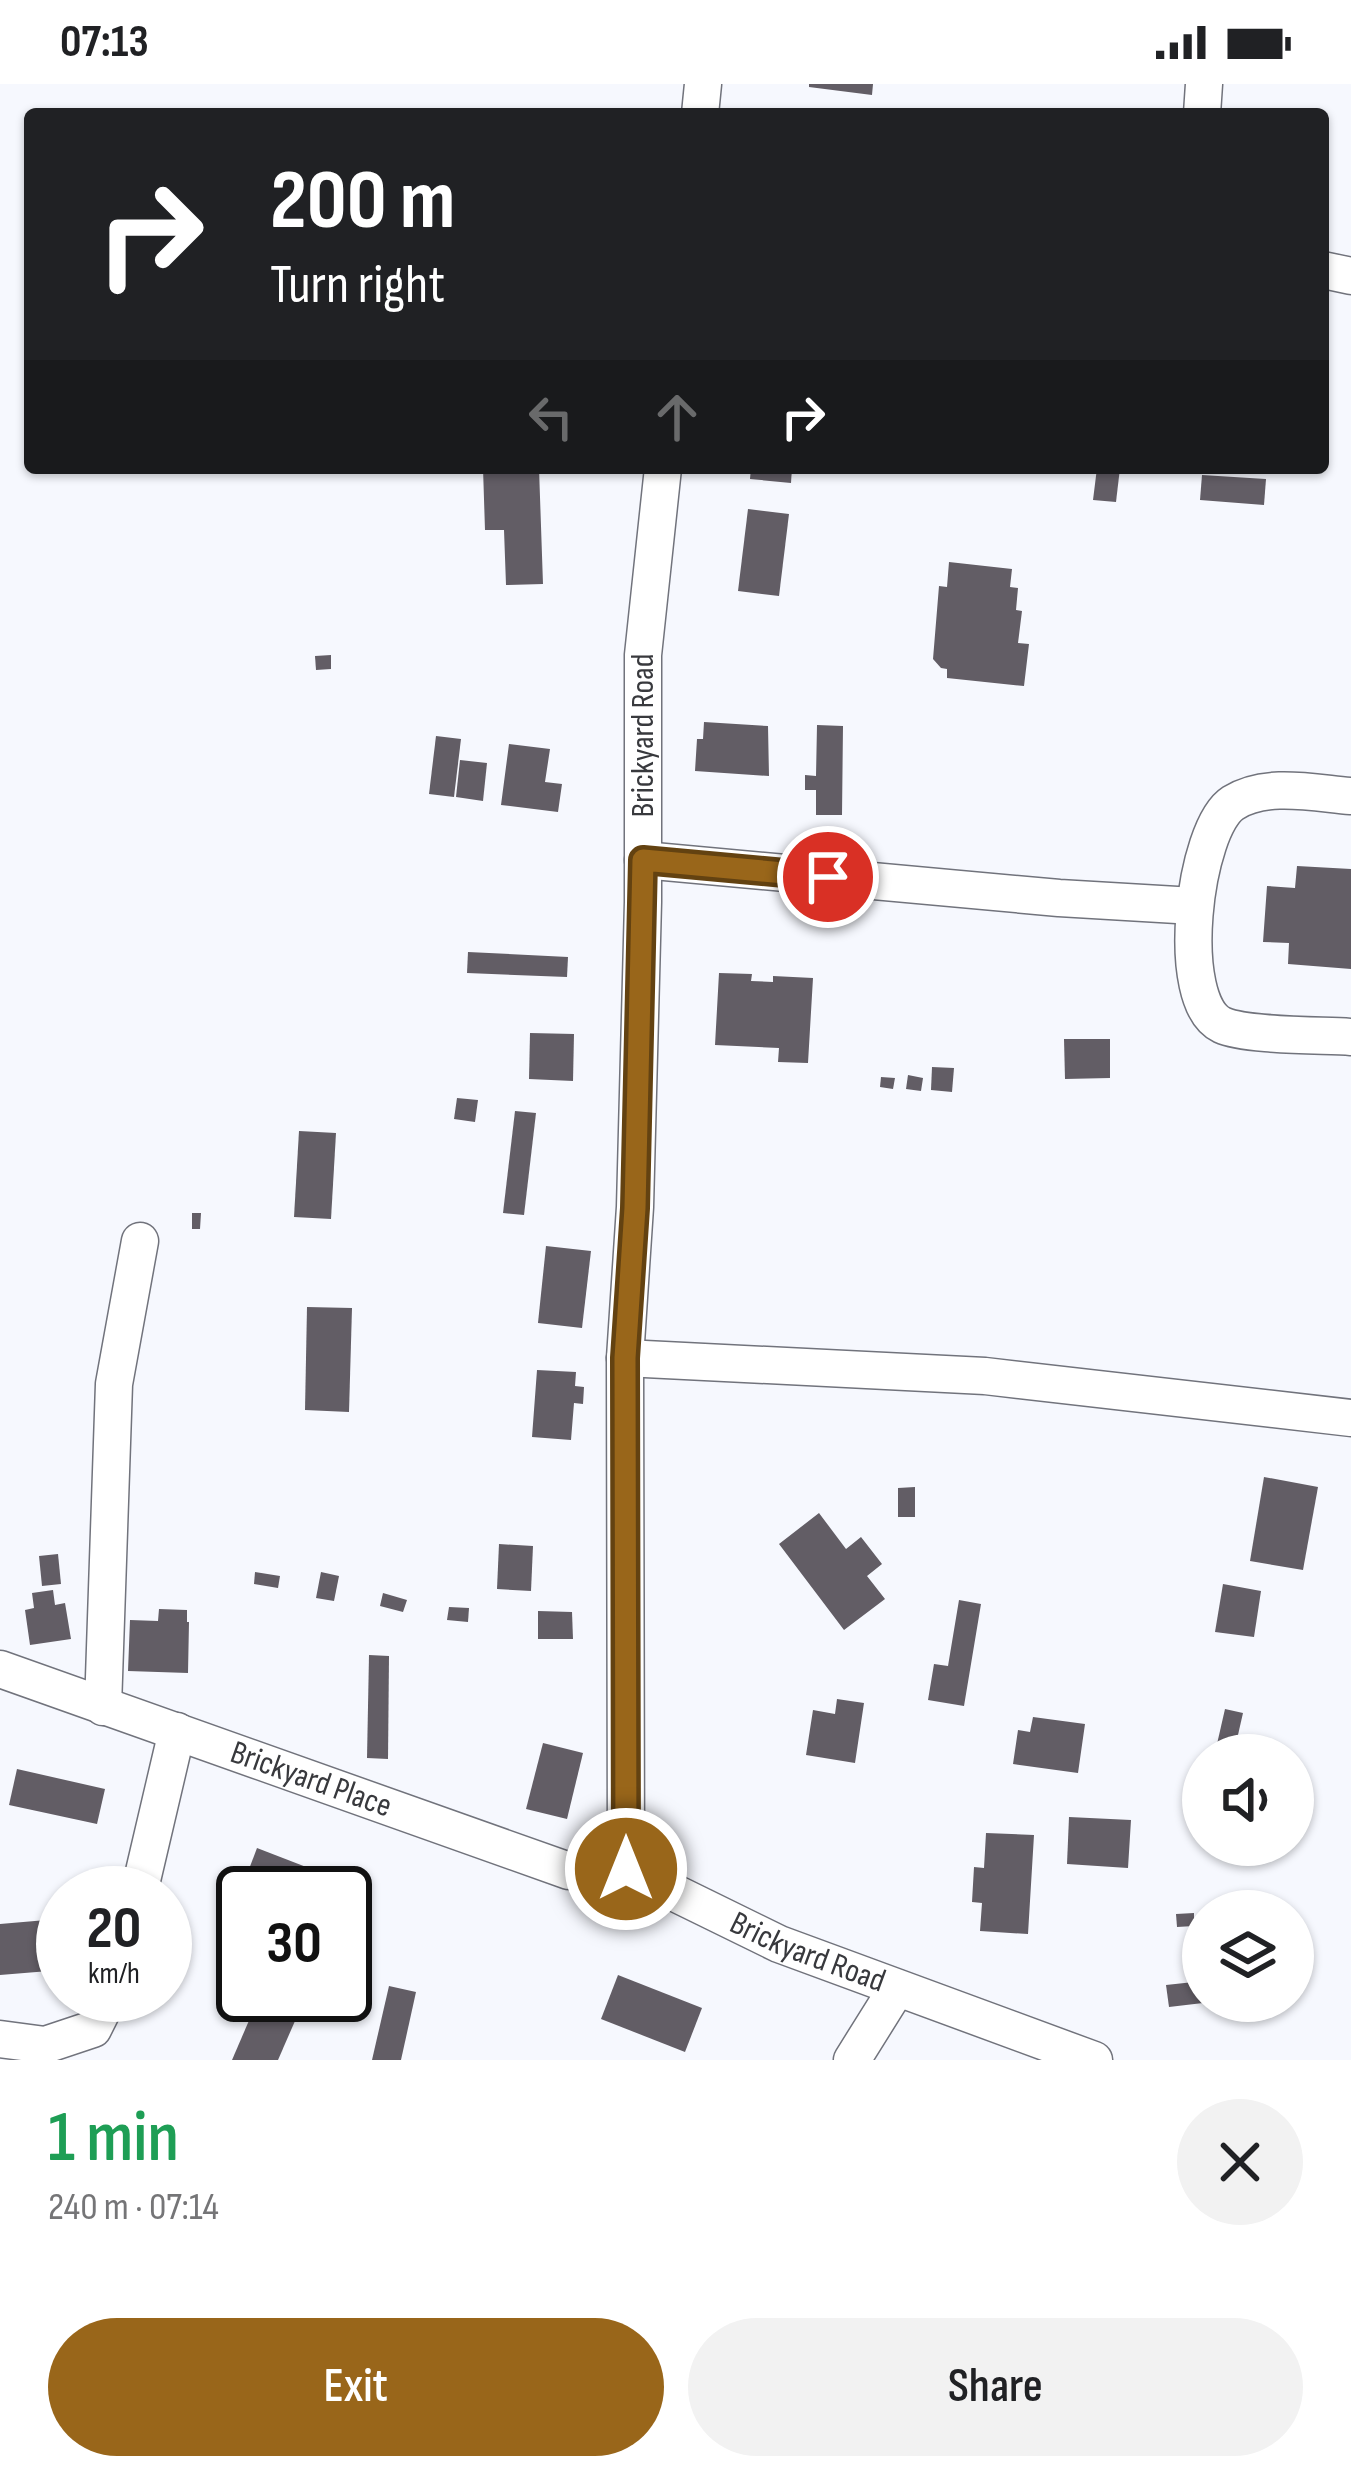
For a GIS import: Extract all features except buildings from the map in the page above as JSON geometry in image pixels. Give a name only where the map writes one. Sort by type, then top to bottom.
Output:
[{"type":"street","name":"Brickyard Road","points":[[662,474],[643,655],[635,1208],[625,1358],[626,1869],[779,1944],[1094,2060]]},
{"type":"street","points":[[1351,796],[1283,790],[1250,795],[1224,809],[1210,838],[1194,906],[1193,954],[1198,996],[1216,1022],[1249,1031],[1351,1037]]},
{"type":"street","points":[[643,860],[1194,906]]},
{"type":"street","points":[[103,1707],[114,1384],[140,1241]]},
{"type":"street","points":[[625,1358],[985,1376],[1351,1418]]},
{"type":"street","name":"Brickyard Place","points":[[0,1669],[569,1871],[626,1869]]},
{"type":"street","points":[[145,1866],[177,1731]]},
{"type":"street","points":[[852,2060],[897,1988]]},
{"type":"street","points":[[0,2039],[45,2045],[93,2029],[96,2022]]},
{"type":"route","points":[[626,1869],[625,1358],[635,1208],[643,860],[828,877]]}]
